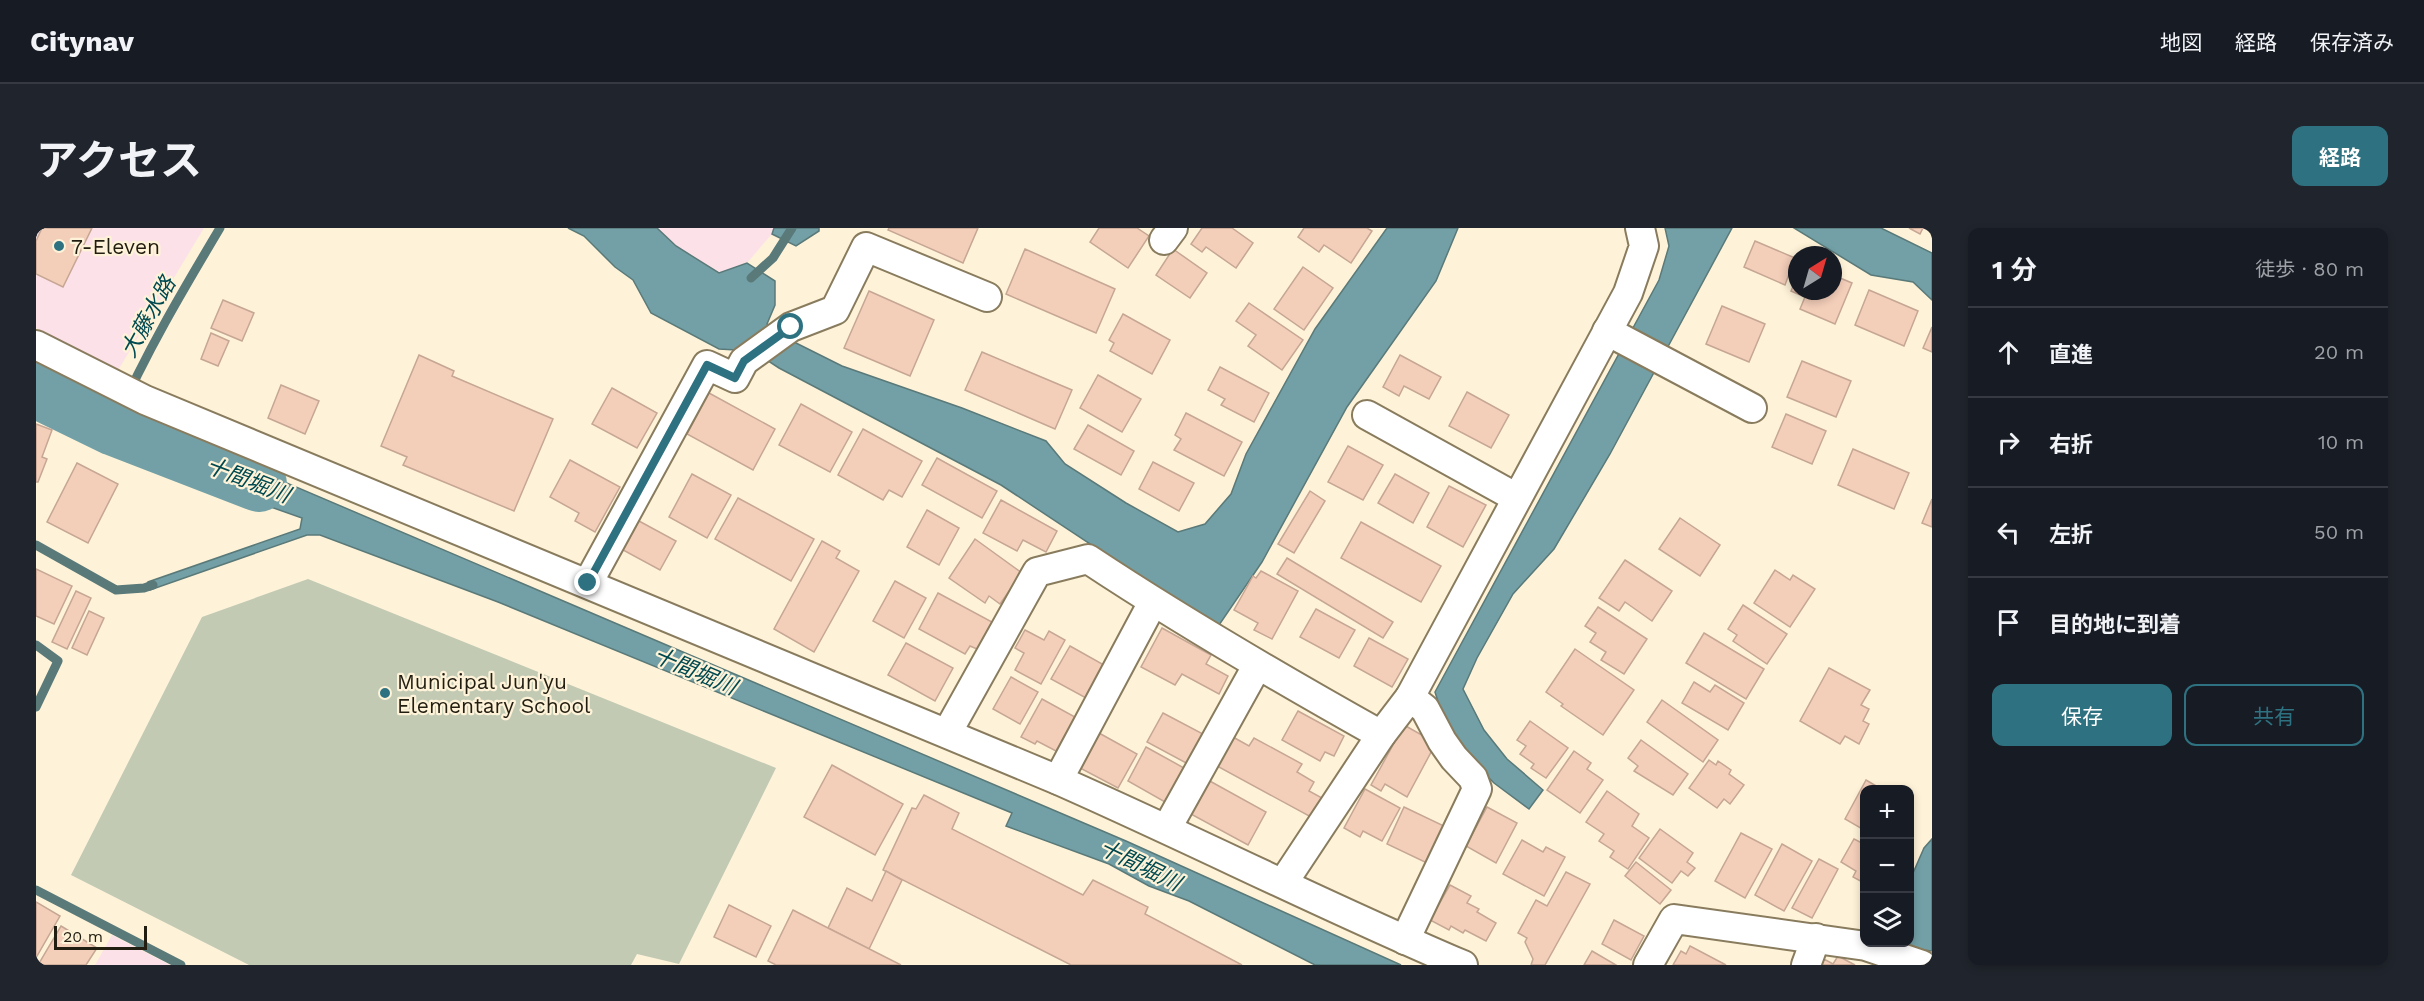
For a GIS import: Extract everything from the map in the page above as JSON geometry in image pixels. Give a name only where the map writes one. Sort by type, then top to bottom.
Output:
[{"type":"street","points":[[1283,883],[1381,735],[1410,697],[1517,498],[1613,335],[1644,246],[1640,228]]},
{"type":"street","points":[[588,583],[707,365],[735,378],[744,361],[791,327],[835,310],[866,247],[987,297]]},
{"type":"street","points":[[1613,335],[1752,408]]},
{"type":"street","points":[[36,345],[145,400],[1059,780],[1463,965]]},
{"type":"street","points":[[1367,415],[1517,498]]},
{"type":"street","points":[[947,733],[1037,572],[1088,559],[1257,666],[1381,735]]},
{"type":"street","points":[[1059,780],[1153,602]]},
{"type":"street","points":[[1167,828],[1257,666]]},
{"type":"street","points":[[1405,940],[1477,789],[1473,778],[1442,741],[1425,709],[1410,697]]},
{"type":"street","points":[[1648,965],[1674,919],[1866,946],[1922,965]]},
{"type":"street","points":[[1806,965],[1816,938]]},
{"type":"shaded area","points":[[36,228],[204,228],[117,372],[36,328]]},
{"type":"shaded area","points":[[657,228],[774,228],[772,234],[747,263],[719,273],[676,246]]},
{"type":"shaded area","points":[[112,935],[170,965],[95,965]]},
{"type":"green space","name":"Municipal Jun'yu Elementary School","points":[[308,579],[776,768],[679,964],[637,954],[631,965],[249,965],[71,875],[202,617]]},
{"type":"water","points":[[568,228],[657,228],[676,246],[719,273],[747,263],[775,281],[775,305],[767,324],[794,342],[842,366],[962,408],[1046,441],[1065,464],[1126,503],[1178,532],[1205,524],[1231,494],[1246,454],[1315,329],[1387,228],[1458,228],[1436,281],[1347,407],[1262,562],[1217,628],[1001,485],[779,368],[753,351],[719,349],[651,313],[633,280],[615,267],[584,236]]},
{"type":"water","points":[[774,228],[819,228],[819,231],[796,246],[772,234]]},
{"type":"water","points":[[1665,228],[1732,228],[1610,454],[1554,549],[1513,594],[1477,658],[1463,689],[1484,730],[1507,759],[1543,790],[1529,809],[1494,783],[1450,739],[1435,692],[1659,280],[1669,246]]},
{"type":"water","points":[[1794,228],[1881,228],[1932,253],[1932,300],[1913,282],[1871,275],[1842,257],[1842,246],[1823,246]]},
{"type":"water","points":[[36,370],[121,412],[167,430],[155,465],[80,433],[65,419],[36,404]]},
{"type":"water","points":[[193,443],[1126,841],[1401,965],[1315,965],[1189,901],[1149,886],[1109,864],[1006,826],[1012,813],[498,602],[320,535],[307,535],[150,590],[144,588],[148,582],[300,529],[302,518],[180,475]]},
{"type":"water","points":[[1932,839],[1932,951],[1909,947],[1914,947],[1914,871],[1924,848]]},
{"type":"building","points":[[42,228],[92,228],[63,287],[36,274],[36,241]]},
{"type":"building","points":[[889,228],[978,228],[963,263],[888,230]]},
{"type":"building","points":[[1099,228],[1137,228],[1149,236],[1128,268],[1090,242]]},
{"type":"building","points":[[1202,228],[1232,228],[1253,243],[1236,268],[1206,247],[1202,252],[1191,244]]},
{"type":"building","points":[[1304,228],[1367,228],[1372,231],[1351,263],[1324,245],[1319,252],[1298,237]]},
{"type":"building","points":[[1909,228],[1923,228],[1920,234]]},
{"type":"building","points":[[1755,241],[1788,255],[1788,277],[1785,285],[1744,267]]},
{"type":"building","points":[[1025,249],[1115,289],[1096,333],[1006,294]]},
{"type":"building","points":[[1173,249],[1207,273],[1190,298],[1156,275]]},
{"type":"building","points":[[1303,267],[1333,288],[1304,330],[1274,309]]},
{"type":"building","points":[[1842,279],[1852,283],[1835,324],[1800,309],[1804,300],[1842,300]]},
{"type":"building","points":[[1869,290],[1918,311],[1904,346],[1855,325]]},
{"type":"building","points":[[869,291],[934,320],[910,376],[844,348]]},
{"type":"building","points":[[223,300],[254,313],[242,341],[211,328]]},
{"type":"building","points":[[1249,303],[1303,340],[1282,370],[1248,346],[1256,335],[1236,321]]},
{"type":"building","points":[[1722,306],[1765,324],[1749,362],[1706,344]]},
{"type":"building","points":[[1123,314],[1170,340],[1152,374],[1110,351],[1114,343],[1109,340]]},
{"type":"building","points":[[1932,327],[1932,352],[1923,348]]},
{"type":"building","points":[[211,333],[229,341],[218,366],[201,359]]},
{"type":"building","points":[[982,352],[1072,390],[1055,429],[965,390]]},
{"type":"building","points":[[419,355],[454,371],[452,376],[553,419],[514,511],[403,465],[407,457],[381,446]]},
{"type":"building","points":[[1400,355],[1441,377],[1429,399],[1404,386],[1399,396],[1383,387]]},
{"type":"building","points":[[1802,361],[1851,381],[1836,417],[1787,397]]},
{"type":"building","points":[[1220,367],[1269,393],[1254,422],[1221,405],[1225,399],[1208,390]]},
{"type":"building","points":[[1098,375],[1141,399],[1122,432],[1080,408]]},
{"type":"building","points":[[281,385],[319,401],[305,434],[268,418]]},
{"type":"building","points":[[612,388],[657,413],[637,448],[592,424]]},
{"type":"building","points":[[1467,392],[1509,415],[1491,448],[1449,426]]},
{"type":"building","points":[[709,393],[775,429],[753,470],[687,434]]},
{"type":"building","points":[[801,404],[852,432],[830,472],[779,445]]},
{"type":"building","points":[[1186,413],[1242,442],[1224,476],[1174,450],[1181,439],[1175,435]]},
{"type":"building","points":[[1786,414],[1826,431],[1812,464],[1772,447]]},
{"type":"building","points":[[36,424],[52,430],[42,457],[47,459],[38,482],[36,482]]},
{"type":"building","points":[[1088,425],[1134,451],[1121,475],[1074,449]]},
{"type":"building","points":[[863,429],[922,461],[902,497],[889,490],[883,500],[838,475]]},
{"type":"building","points":[[1348,446],[1383,465],[1363,500],[1328,482]]},
{"type":"building","points":[[1853,449],[1909,473],[1894,509],[1838,485]]},
{"type":"building","points":[[937,458],[997,491],[982,518],[922,485]]},
{"type":"building","points":[[570,460],[620,487],[595,532],[575,521],[579,513],[550,497]]},
{"type":"building","points":[[1153,462],[1194,483],[1179,511],[1139,489]]},
{"type":"building","points":[[77,463],[118,484],[88,543],[47,522]]},
{"type":"building","points":[[692,474],[731,495],[707,538],[669,517]]},
{"type":"building","points":[[1395,474],[1429,493],[1413,523],[1378,503]]},
{"type":"building","points":[[1449,486],[1486,505],[1463,547],[1427,527]]},
{"type":"building","points":[[1310,491],[1325,501],[1294,553],[1278,544]]},
{"type":"building","points":[[738,498],[814,539],[791,581],[715,539]]},
{"type":"building","points":[[1932,499],[1932,527],[1922,523]]},
{"type":"building","points":[[1001,500],[1057,531],[1046,552],[1023,540],[1017,551],[983,533]]},
{"type":"building","points":[[927,510],[959,528],[939,565],[907,547]]},
{"type":"building","points":[[1680,518],[1720,545],[1700,576],[1659,549]]},
{"type":"building","points":[[639,521],[676,541],[660,570],[623,550]]},
{"type":"building","points":[[1361,522],[1441,566],[1421,602],[1341,558]]},
{"type":"building","points":[[975,539],[1022,573],[1000,604],[989,596],[985,603],[949,578]]},
{"type":"building","points":[[822,541],[840,551],[836,558],[859,571],[814,652],[774,629]]},
{"type":"building","points":[[1287,558],[1393,622],[1383,638],[1277,574]]},
{"type":"building","points":[[1625,560],[1672,591],[1652,621],[1625,602],[1619,611],[1599,598]]},
{"type":"building","points":[[36,569],[72,586],[54,624],[36,616]]},
{"type":"building","points":[[1775,570],[1790,580],[1793,575],[1815,589],[1790,627],[1754,603]]},
{"type":"building","points":[[1261,571],[1298,591],[1272,639],[1254,630],[1258,623],[1234,610],[1253,576],[1256,578]]},
{"type":"building","points":[[895,581],[926,598],[904,638],[873,621]]},
{"type":"building","points":[[76,591],[91,598],[67,649],[52,642]]},
{"type":"building","points":[[938,593],[992,622],[977,649],[970,646],[965,654],[919,629]]},
{"type":"building","points":[[1743,605],[1787,634],[1767,664],[1733,641],[1737,635],[1728,629]]},
{"type":"building","points":[[1598,607],[1647,639],[1624,674],[1601,660],[1606,652],[1590,642],[1596,633],[1585,626]]},
{"type":"building","points":[[1316,609],[1355,630],[1339,658],[1300,637]]},
{"type":"building","points":[[89,611],[104,618],[87,655],[72,648]]},
{"type":"building","points":[[1162,628],[1211,655],[1206,664],[1228,676],[1219,694],[1182,674],[1175,685],[1141,667]]},
{"type":"building","points":[[1025,630],[1044,640],[1049,631],[1065,640],[1041,684],[1015,670],[1024,653],[1015,648]]},
{"type":"building","points":[[1704,633],[1764,669],[1746,699],[1686,663]]},
{"type":"building","points":[[1369,638],[1408,659],[1392,687],[1354,666]]},
{"type":"building","points":[[906,643],[953,668],[935,701],[888,675]]},
{"type":"building","points":[[1070,646],[1104,665],[1086,698],[1051,679]]},
{"type":"building","points":[[1575,649],[1634,690],[1603,735],[1561,706],[1563,704],[1546,692]]},
{"type":"building","points":[[1829,668],[1870,690],[1861,705],[1869,709],[1863,721],[1869,724],[1859,744],[1845,736],[1840,744],[1800,721]]},
{"type":"building","points":[[1011,677],[1038,692],[1020,724],[993,709]]},
{"type":"building","points":[[1694,682],[1710,692],[1715,685],[1744,703],[1728,730],[1682,703]]},
{"type":"building","points":[[1042,699],[1075,717],[1056,751],[1037,741],[1035,744],[1021,737]]},
{"type":"building","points":[[1662,700],[1718,740],[1703,762],[1647,722]]},
{"type":"building","points":[[1298,711],[1344,736],[1334,756],[1325,752],[1320,761],[1282,740]]},
{"type":"building","points":[[1163,713],[1203,734],[1188,764],[1147,742]]},
{"type":"building","points":[[1530,721],[1568,748],[1546,778],[1531,768],[1534,764],[1520,754],[1526,746],[1517,740]]},
{"type":"building","points":[[1404,725],[1436,743],[1407,797],[1385,784],[1381,791],[1371,785]]},
{"type":"building","points":[[1099,733],[1137,754],[1118,788],[1080,768]]},
{"type":"building","points":[[1233,737],[1249,746],[1254,738],[1302,764],[1297,772],[1314,782],[1309,791],[1322,798],[1311,817],[1217,766]]},
{"type":"building","points":[[1641,740],[1688,774],[1673,795],[1634,771],[1638,766],[1628,758]]},
{"type":"building","points":[[1146,747],[1184,768],[1165,802],[1128,781]]},
{"type":"building","points":[[1574,751],[1591,763],[1587,769],[1603,780],[1580,813],[1547,790]]},
{"type":"building","points":[[1709,760],[1716,765],[1718,761],[1731,770],[1729,774],[1744,785],[1730,804],[1724,799],[1717,808],[1689,788]]},
{"type":"building","points":[[832,765],[903,804],[875,855],[804,817]]},
{"type":"building","points":[[1208,780],[1266,812],[1248,845],[1189,813]]},
{"type":"building","points":[[1866,780],[1874,785],[1863,785]]},
{"type":"building","points":[[1365,789],[1400,808],[1382,841],[1363,831],[1360,837],[1344,828]]},
{"type":"building","points":[[1607,791],[1639,814],[1632,826],[1649,838],[1628,869],[1610,857],[1614,851],[1599,841],[1604,834],[1586,822]]},
{"type":"building","points":[[1860,791],[1860,828],[1845,819]]},
{"type":"building","points":[[924,795],[959,813],[952,829],[1083,895],[1093,880],[1148,907],[1145,914],[1242,965],[1071,965],[883,870],[912,808],[916,809]]},
{"type":"building","points":[[1404,807],[1444,826],[1427,863],[1387,844]]},
{"type":"building","points":[[1487,807],[1517,823],[1496,863],[1466,846]]},
{"type":"building","points":[[1660,829],[1693,853],[1687,862],[1695,868],[1688,876],[1681,871],[1672,883],[1639,858]]},
{"type":"building","points":[[1741,833],[1772,849],[1745,898],[1715,881]]},
{"type":"building","points":[[1854,839],[1860,842],[1860,881],[1853,877],[1856,871],[1841,862]]},
{"type":"building","points":[[1522,840],[1543,852],[1546,847],[1565,857],[1544,896],[1503,874]]},
{"type":"building","points":[[1782,844],[1812,861],[1784,911],[1755,895]]},
{"type":"building","points":[[1819,859],[1838,869],[1812,918],[1792,908]]},
{"type":"building","points":[[1636,862],[1671,890],[1660,904],[1625,876]]},
{"type":"building","points":[[886,871],[902,880],[869,949],[828,928],[847,888],[872,901]]},
{"type":"building","points":[[1566,872],[1590,884],[1545,965],[1531,965],[1533,959],[1525,942],[1527,938],[1518,933],[1536,900],[1547,906]]},
{"type":"building","points":[[1450,885],[1471,896],[1467,903],[1479,909],[1477,912],[1496,923],[1486,941],[1465,930],[1463,933],[1451,926],[1449,930],[1430,920]]},
{"type":"building","points":[[36,902],[60,916],[37,956],[36,955]]},
{"type":"building","points":[[729,905],[771,926],[756,957],[714,937]]},
{"type":"building","points":[[793,910],[901,965],[776,965],[768,961]]},
{"type":"building","points":[[1614,920],[1644,936],[1631,960],[1602,944]]},
{"type":"building","points":[[61,926],[97,948],[86,965],[38,965]]},
{"type":"building","points":[[1690,946],[1726,965],[1673,965],[1681,951],[1686,954]]},
{"type":"building","points":[[1592,951],[1616,965],[1584,965]]},
{"type":"building","points":[[1838,956],[1855,965],[1821,965],[1824,959],[1833,964]]},
{"type":"waterway","name":"大藤水路","points":[[116,421],[152,347],[220,228]]},
{"type":"waterway","points":[[751,278],[773,258],[792,228]]},
{"type":"waterway","name":"十間堀川","points":[[36,390],[114,428],[259,484]]},
{"type":"waterway","points":[[36,545],[116,590],[153,585]]},
{"type":"waterway","points":[[36,645],[58,661],[36,707]]},
{"type":"waterway","points":[[36,890],[181,965]]},
{"type":"place","name":"7-Eleven","points":[[59,246]]},
{"type":"place","name":"Municipal Jun'yu Elementary School","points":[[385,693]]},
{"type":"route","points":[[588,583],[707,365],[735,378],[744,361],[791,327]]}]
